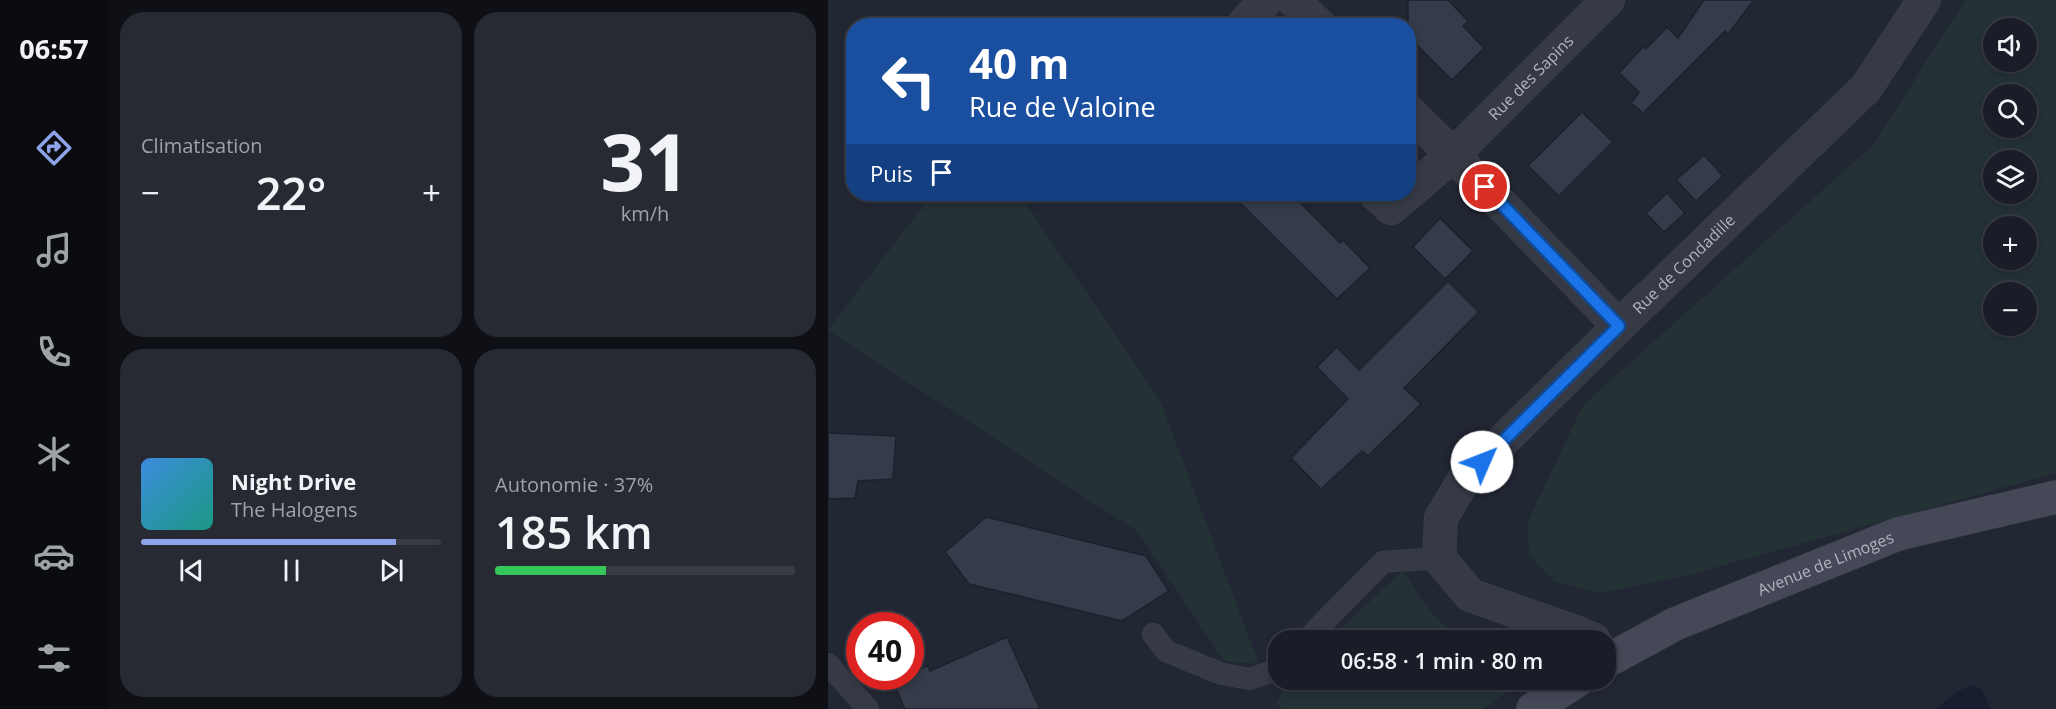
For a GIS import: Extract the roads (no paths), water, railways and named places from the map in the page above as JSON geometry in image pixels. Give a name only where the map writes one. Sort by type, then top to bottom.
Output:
[{"type":"main road","name":"Avenue de Limoges","points":[[1616,646],[1898,534],[2056,496]]},
{"type":"main road","points":[[1533,709],[1562,690]]},
{"type":"street","points":[[1249,18],[1266,0]]},
{"type":"street","points":[[1293,0],[1312,18]]},
{"type":"street","name":"Rue des Sapins","points":[[1416,186],[1453,154],[1608,0]]},
{"type":"street","name":"Rue de Condadille","points":[[1439,558],[1442,518],[1465,478],[1866,88],[1924,0]]},
{"type":"street","points":[[1416,119],[1619,326]]},
{"type":"street","name":"Rue des Sapins","points":[[1384,201],[1391,208],[1399,201]]},
{"type":"street","points":[[1439,558],[1470,594],[1569,630]]},
{"type":"lane","points":[[1316,630],[1383,562],[1439,558]]},
{"type":"lane","points":[[1153,634],[1166,651],[1222,674],[1250,680],[1268,673]]},
{"type":"lane","points":[[828,664],[868,709]]},
{"type":"water","points":[[1972,685],[1982,689],[1991,709],[1935,709],[1960,690]]}]
